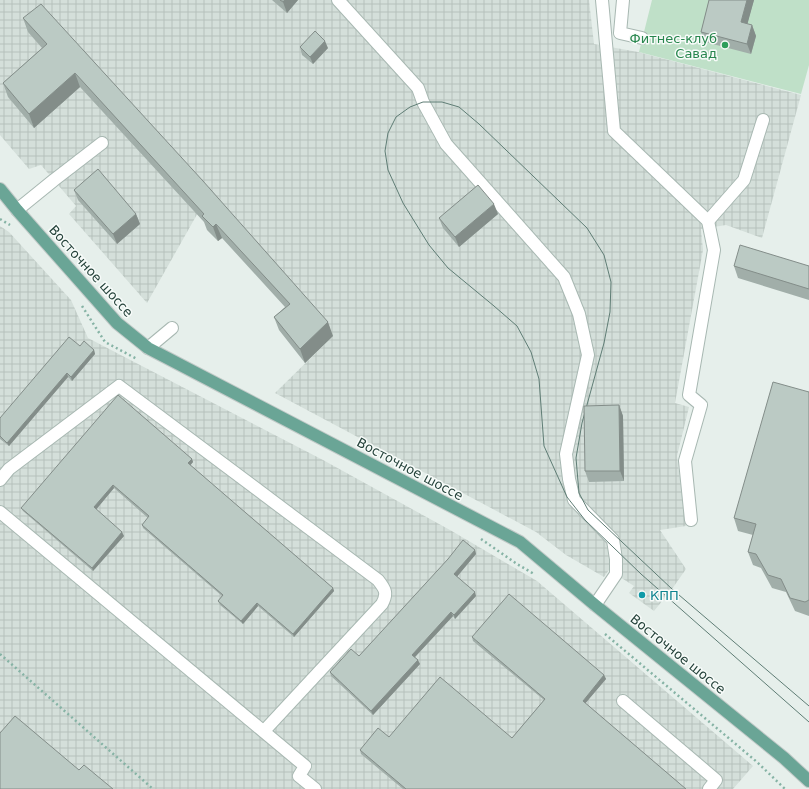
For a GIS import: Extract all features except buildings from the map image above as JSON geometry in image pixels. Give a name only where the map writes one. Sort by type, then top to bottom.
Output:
[{"type":"main road","name":"Восточное шоссе","points":[[0,189],[117,323],[148,348],[520,542],[595,605],[784,758],[809,781]]},
{"type":"street","points":[[338,0],[418,88],[423,102],[446,144],[564,277],[579,314],[588,355],[566,454],[569,480],[574,500],[612,540],[616,559],[616,574],[595,605]]},
{"type":"street","points":[[602,0],[614,130],[708,221],[714,250],[689,395],[701,406],[685,461],[691,520]]},
{"type":"street","points":[[623,0],[620,33],[642,38]]},
{"type":"street","points":[[708,221],[744,180],[763,120]]},
{"type":"street","points":[[17,210],[102,143]]},
{"type":"street","points":[[148,348],[172,328]]},
{"type":"street","points":[[0,480],[4,466],[119,386],[378,580],[386,593],[382,604],[264,730]]},
{"type":"street","points":[[0,512],[264,730],[305,766],[299,776],[315,789]]},
{"type":"street","points":[[623,701],[716,780],[709,789]]},
{"type":"path","points":[[0,219],[13,227]]},
{"type":"path","points":[[80,305],[105,342],[139,360]]},
{"type":"path","points":[[479,538],[539,578]]},
{"type":"path","points":[[605,633],[757,762],[785,789]]},
{"type":"path","points":[[0,654],[153,789]]},
{"type":"shaded area","points":[[0,0],[589,0],[594,44],[638,52],[801,95],[762,238],[726,225],[701,229],[703,250],[675,403],[689,407],[677,456],[686,526],[660,530],[686,569],[654,611],[629,593],[634,586],[609,570],[604,577],[566,555],[536,532],[275,393],[333,336],[208,195],[147,303],[69,214],[76,206],[41,165],[29,169],[0,135]]},
{"type":"shaded area","points":[[0,226],[9,232],[71,300],[88,338],[323,460],[450,530],[537,581],[753,766],[733,789],[0,789]]},
{"type":"green space","name":"Фитнес-клуб Савад","points":[[652,0],[809,0],[809,65],[801,94],[639,52]]},
{"type":"tram line","points":[[809,706],[672,589],[588,510],[579,493],[576,458],[582,423],[604,343],[610,312],[611,282],[604,255],[587,228],[479,124],[459,107],[442,102],[423,102],[410,107],[396,117],[388,133],[385,151],[388,170],[403,203],[429,245],[448,268],[517,326],[531,352],[539,379],[544,446],[567,497],[585,520],[641,574],[809,722]]},
{"type":"place","name":"Фитнес-клуб Савад","points":[[725,45]]},
{"type":"place","name":"КПП","points":[[642,595]]}]
